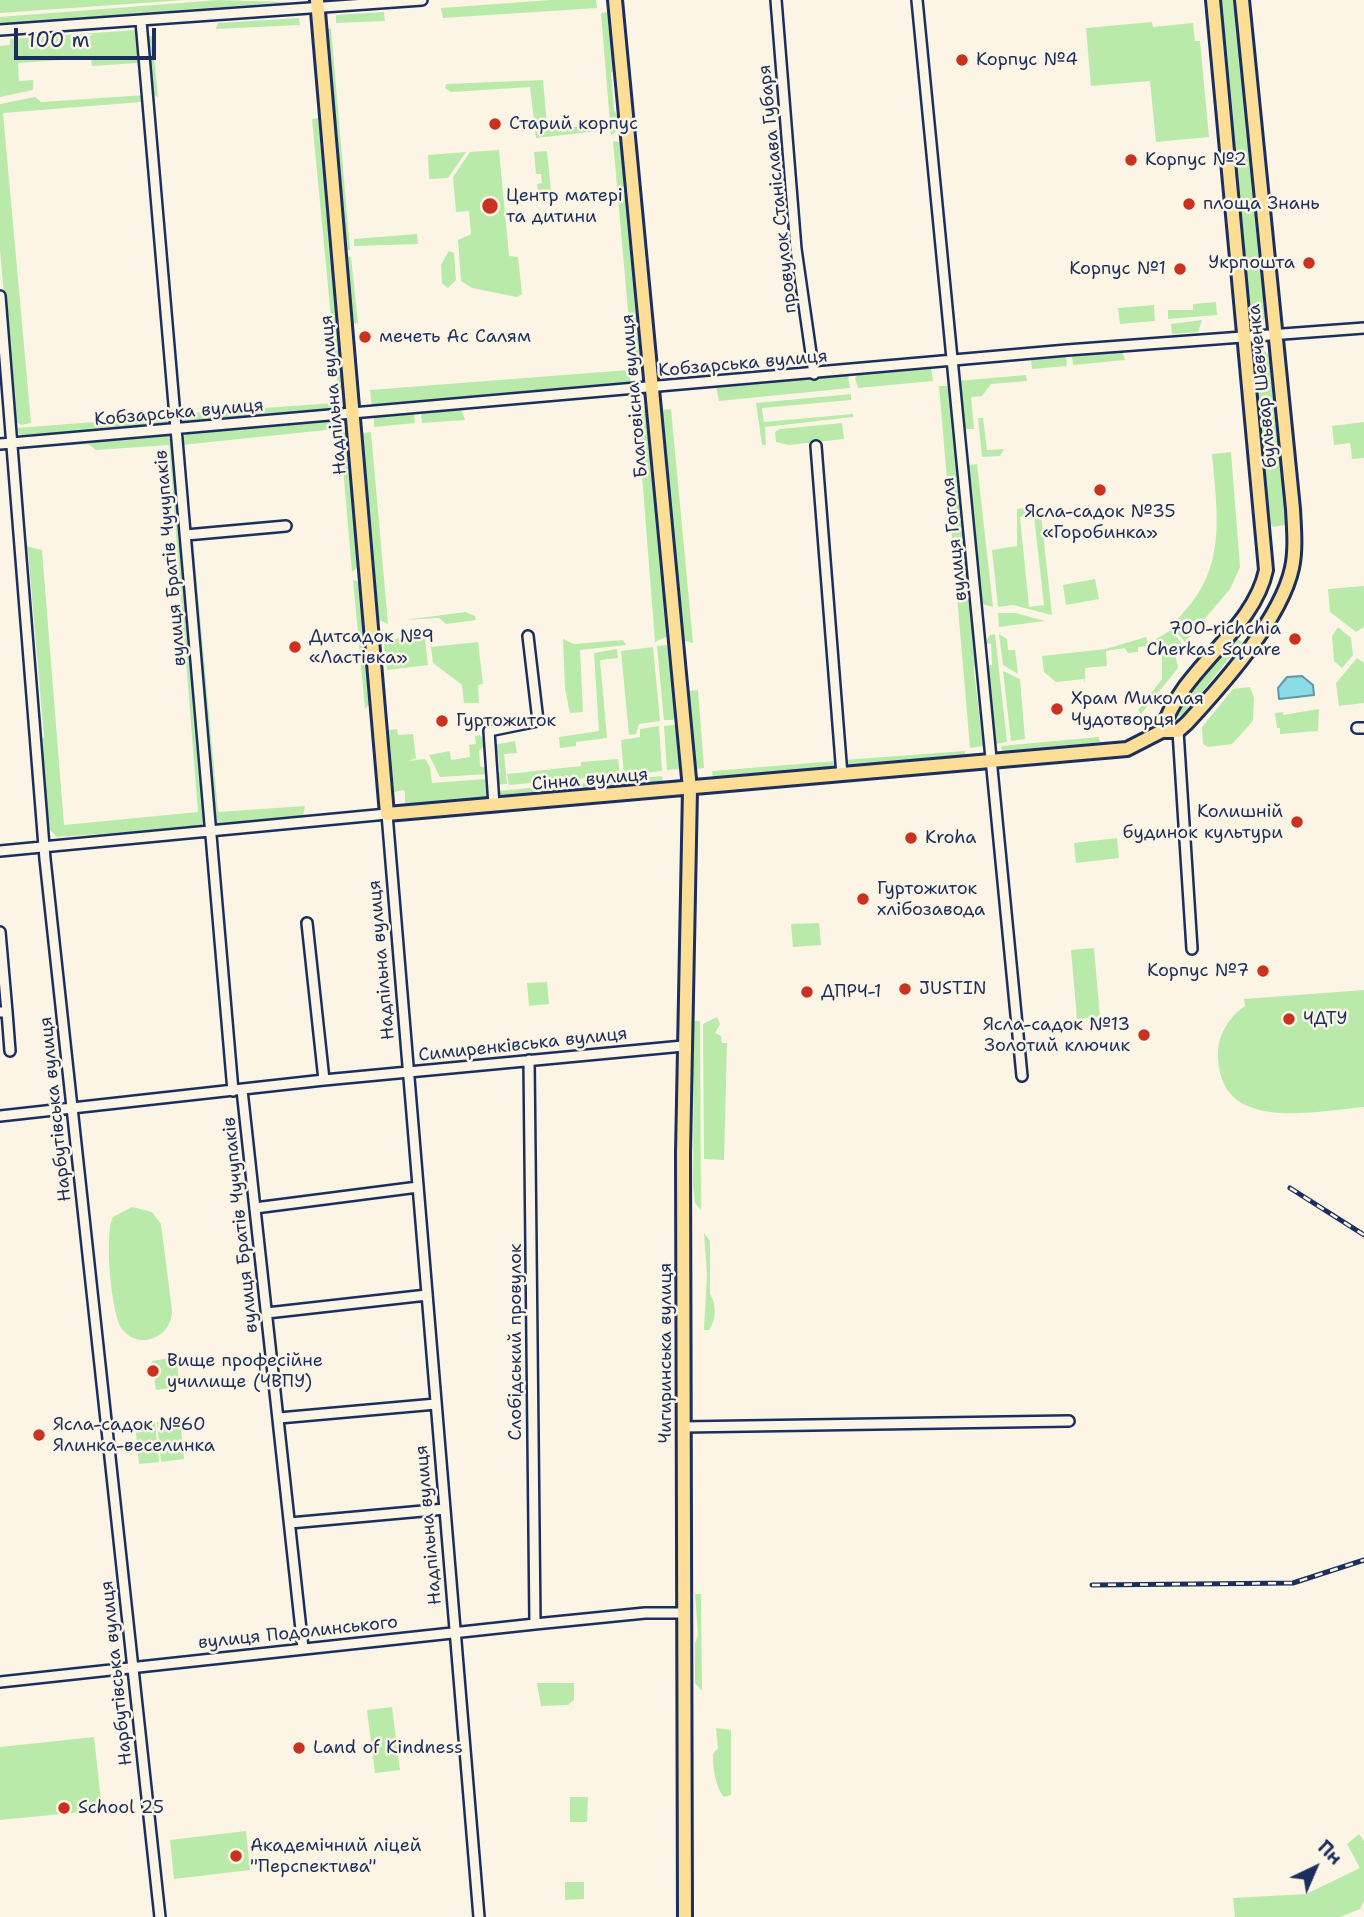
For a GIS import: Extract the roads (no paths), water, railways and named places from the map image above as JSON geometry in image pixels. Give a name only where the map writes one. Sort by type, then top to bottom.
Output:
[{"type":"main road","name":"Благовісна вулиця","points":[[615,0],[690,789]]},
{"type":"main road","name":"бульвар Шевченка","points":[[1162,731],[1169,707],[1250,605],[1266,570],[1213,0]]},
{"type":"main road","name":"бульвар Шевченка","points":[[1178,731],[1196,714],[1272,617],[1291,570],[1293,509],[1242,0]]},
{"type":"main road","name":"Надпільна вулиця","points":[[317,4],[387,814]]},
{"type":"main road","points":[[1266,570],[1291,570]]},
{"type":"main road","name":"Сінна вулиця","points":[[387,814],[1127,750],[1162,731],[1178,731]]},
{"type":"main road","name":"Чигиринська вулиця","points":[[685,1917],[684,1046],[690,789]]},
{"type":"street","points":[[0,30],[141,22],[317,4],[422,0]]},
{"type":"street","name":"провулок Станіслава Губаря","points":[[776,0],[796,249],[814,374]]},
{"type":"street","name":"вулиця Гоголя","points":[[917,0],[1022,1076]]},
{"type":"street","name":"вулиця Братів Чучупаків","points":[[141,22],[210,831],[237,1090],[255,1208],[303,1648]]},
{"type":"street","name":"Нарбутівська вулиця","points":[[0,296],[44,847],[160,1917]]},
{"type":"street","name":"Кобзарська вулиця","points":[[0,443],[1364,328]]},
{"type":"street","points":[[816,446],[842,775]]},
{"type":"street","points":[[186,536],[286,526]]},
{"type":"street","points":[[494,805],[489,731],[538,721],[528,636]]},
{"type":"street","points":[[1178,731],[1192,949]]},
{"type":"street","name":"Сінна вулиця","points":[[0,851],[387,814]]},
{"type":"street","name":"Надпільна вулиця","points":[[387,814],[479,1917]]},
{"type":"street","points":[[307,923],[324,1080]]},
{"type":"street","points":[[0,933],[3,1012],[10,1051]]},
{"type":"street","name":"Симиренківська вулиця","points":[[0,1116],[324,1080],[684,1046]]},
{"type":"street","name":"Слобідський провулок","points":[[529,1060],[535,1624]]},
{"type":"street","points":[[255,1208],[418,1186]]},
{"type":"street","points":[[267,1313],[427,1296]]},
{"type":"street","points":[[279,1418],[436,1404]]},
{"type":"street","points":[[683,1427],[1069,1421]]},
{"type":"street","points":[[290,1523],[445,1509]]},
{"type":"street","name":"вулиця Подолинського","points":[[0,1682],[535,1624],[645,1613],[684,1613]]},
{"type":"water","points":[[1302,676],[1313,685],[1314,695],[1279,699],[1278,688],[1287,677]]},
{"type":"railway","points":[[1290,1188],[1364,1235]]},
{"type":"railway","points":[[1092,1585],[1293,1583],[1364,1560]]},
{"type":"place","name":"Корпус №4","points":[[962,60]]},
{"type":"place","name":"Старий корпус","points":[[495,124]]},
{"type":"place","name":"Корпус №2","points":[[1131,160]]},
{"type":"place","name":"площа Знань","points":[[1189,204]]},
{"type":"place","name":"Центр матері та дитини","points":[[490,206]]},
{"type":"place","name":"Укрпошта","points":[[1309,263]]},
{"type":"place","name":"Корпус №1","points":[[1180,269]]},
{"type":"place","name":"мечеть Ас Салям","points":[[365,337]]},
{"type":"place","name":"Ясла-садок №35 «Горобинка»","points":[[1100,490]]},
{"type":"place","name":"700-richchia Cherkas Square","points":[[1295,639]]},
{"type":"place","name":"Дитсадок №9 «Ластівка»","points":[[295,647]]},
{"type":"place","name":"Храм Миколая Чудотворця","points":[[1057,709]]},
{"type":"place","name":"Гуртожиток","points":[[442,721]]},
{"type":"place","name":"Колишній будинок культури","points":[[1297,822]]},
{"type":"place","name":"Kroha","points":[[911,838]]},
{"type":"place","name":"Гуртожиток хлібозавода","points":[[863,899]]},
{"type":"place","name":"Корпус №7","points":[[1263,971]]},
{"type":"place","name":"JUSTIN","points":[[905,989]]},
{"type":"place","name":"ДПРЧ-1","points":[[807,992]]},
{"type":"place","name":"ЧДТУ","points":[[1289,1019]]},
{"type":"place","name":"Ясла-садок №13 Золотий ключик","points":[[1144,1035]]},
{"type":"place","name":"Вище професійне училище (ЧВПУ)","points":[[153,1371]]},
{"type":"place","name":"Ясла-садок №60 Ялинка-веселинка","points":[[39,1435]]},
{"type":"place","name":"Land of Kindness","points":[[299,1748]]},
{"type":"place","name":"School 25","points":[[64,1808]]},
{"type":"place","name":"Академічний ліцей \"Перспектива\"","points":[[236,1856]]}]
